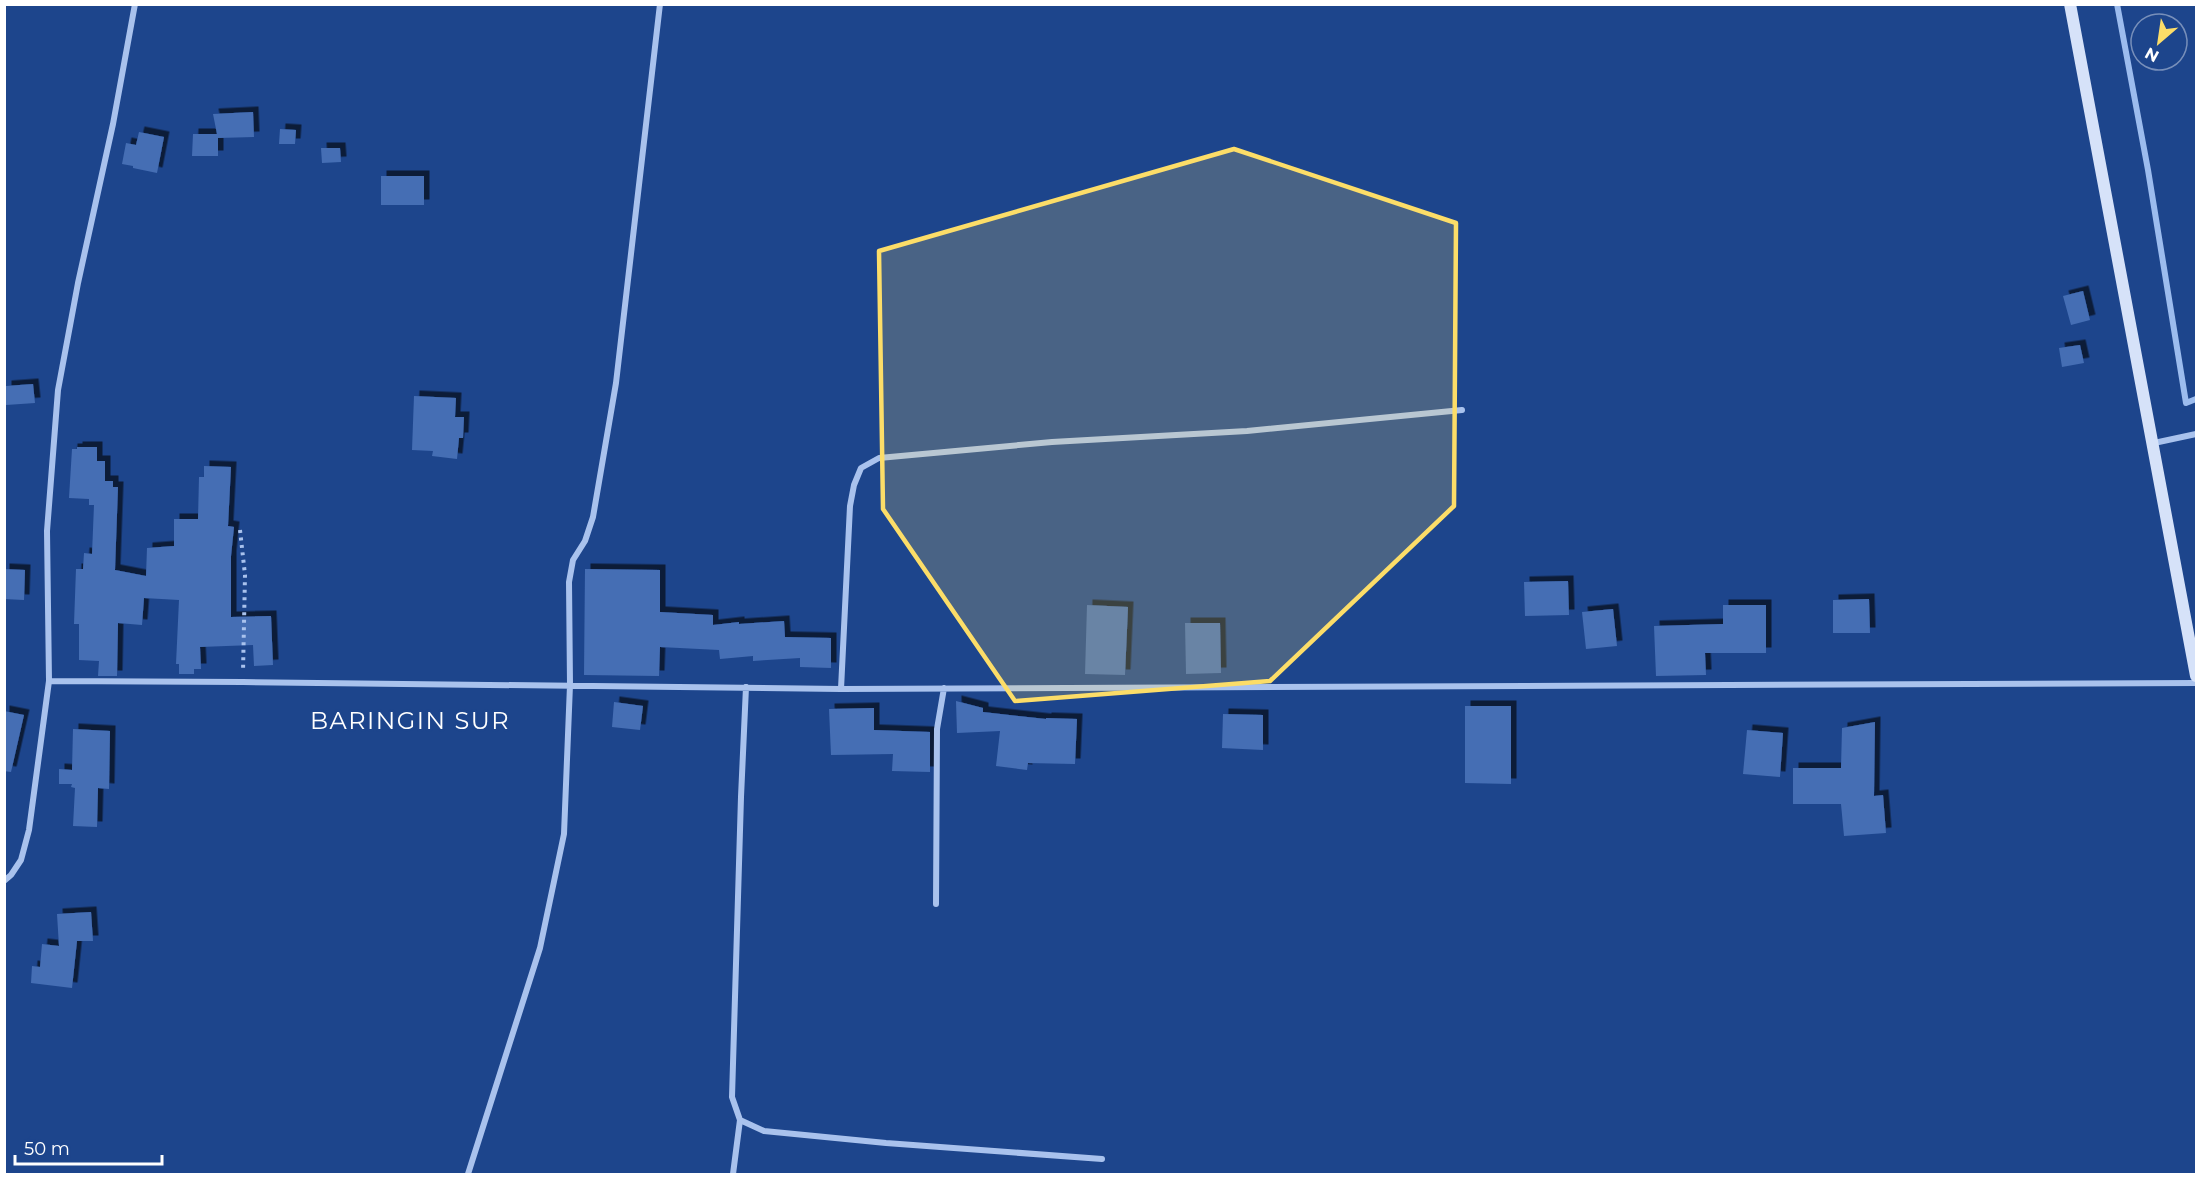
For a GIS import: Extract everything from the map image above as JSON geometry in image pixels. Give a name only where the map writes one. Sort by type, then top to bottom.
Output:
[{"type":"street","points":[[4,881],[21,860],[29,830],[50,681],[47,531],[58,390],[78,283],[113,124],[135,4]]},
{"type":"street","points":[[468,1174],[540,948],[564,834],[570,685],[569,582],[573,560],[585,541],[594,517],[616,382],[660,4]]},
{"type":"street","points":[[2070,4],[2196,676]]},
{"type":"street","points":[[841,689],[850,506],[854,485],[861,468],[879,458],[1052,442],[1247,431],[1462,410]]},
{"type":"street","points":[[2154,443],[2196,434]]},
{"type":"street","points":[[50,681],[841,689],[2196,683]]},
{"type":"street","points":[[733,1174],[740,1120],[732,1096],[740,808],[746,687]]},
{"type":"street","points":[[936,904],[937,729],[944,688]]},
{"type":"street","points":[[740,1120],[764,1131],[886,1143],[1102,1159]]},
{"type":"path","points":[[240,530],[245,575],[243,682]]},
{"type":"highlighted area","points":[[1234,149],[1456,223],[1454,506],[1270,681],[1015,701],[883,509],[879,251]]},
{"type":"building","points":[[253,112],[254,137],[218,138],[218,156],[192,156],[193,134],[217,134],[213,114]]},
{"type":"building","points":[[280,129],[296,130],[295,144],[279,144]]},
{"type":"building","points":[[139,132],[164,137],[157,173],[122,164],[126,143],[136,145]]},
{"type":"building","points":[[321,148],[340,148],[341,162],[322,163]]},
{"type":"building","points":[[381,176],[424,176],[424,205],[381,205]]},
{"type":"building","points":[[2083,291],[2090,320],[2071,325],[2063,296]]},
{"type":"building","points":[[2080,345],[2084,363],[2062,367],[2059,348]]},
{"type":"building","points":[[33,384],[35,403],[6,405],[6,386]]},
{"type":"building","points":[[414,396],[456,398],[455,417],[464,417],[463,438],[459,438],[457,459],[432,456],[433,451],[412,450]]},
{"type":"building","points":[[77,447],[97,447],[97,461],[105,461],[105,481],[113,481],[113,487],[118,487],[115,570],[146,576],[147,548],[174,546],[174,519],[198,519],[199,477],[204,477],[204,466],[231,467],[228,526],[234,527],[231,556],[231,617],[271,616],[273,665],[254,666],[253,645],[200,647],[201,669],[194,669],[194,674],[179,674],[179,664],[176,664],[179,600],[144,598],[142,625],[118,623],[117,676],[98,676],[99,661],[79,660],[79,624],[74,624],[76,569],[83,569],[84,553],[92,554],[94,505],[89,505],[89,499],[69,498],[72,449],[77,449]]},
{"type":"building","points":[[4,569],[25,570],[24,600],[4,599]]},
{"type":"building","points":[[585,569],[660,570],[660,612],[713,615],[713,625],[784,621],[785,637],[831,638],[831,668],[800,667],[800,658],[753,661],[753,656],[720,659],[719,650],[660,647],[659,676],[584,675]]},
{"type":"building","points":[[1568,581],[1569,615],[1525,616],[1524,582]]},
{"type":"building","points":[[1869,599],[1870,633],[1833,633],[1833,600]]},
{"type":"building","points":[[1087,605],[1128,607],[1125,675],[1085,674]]},
{"type":"building","points":[[1723,605],[1766,605],[1766,653],[1705,653],[1706,675],[1656,676],[1654,626],[1723,624]]},
{"type":"building","points":[[1613,609],[1617,646],[1586,649],[1582,612]]},
{"type":"building","points":[[1185,623],[1220,623],[1221,673],[1186,674]]},
{"type":"building","points":[[956,701],[983,708],[983,712],[1046,719],[1077,719],[1075,764],[1028,763],[1027,770],[996,766],[1000,731],[957,733]]},
{"type":"building","points":[[614,702],[643,706],[640,730],[612,727]]},
{"type":"building","points":[[1465,706],[1511,706],[1511,784],[1465,783]]},
{"type":"building","points":[[874,708],[874,730],[930,732],[930,772],[892,771],[893,754],[831,755],[829,709]]},
{"type":"building","points":[[4,711],[24,715],[11,772],[4,771]]},
{"type":"building","points":[[1223,714],[1263,715],[1263,750],[1222,748]]},
{"type":"building","points":[[1875,722],[1874,796],[1883,795],[1886,833],[1844,836],[1841,804],[1793,804],[1793,768],[1841,768],[1842,728]]},
{"type":"building","points":[[73,729],[110,731],[109,789],[98,788],[97,827],[73,826],[75,788],[71,787],[72,784],[59,784],[59,769],[72,770]]},
{"type":"building","points":[[1747,730],[1783,733],[1780,777],[1743,774]]},
{"type":"building","points":[[91,912],[93,941],[77,941],[72,988],[31,983],[32,966],[40,967],[42,944],[59,946],[57,914]]},
{"type":"waterway","points":[[2117,4],[2148,170],[2186,403],[2196,399]]},
{"type":"district","name":"BARINGIN SUR","points":[[410,720]]}]
